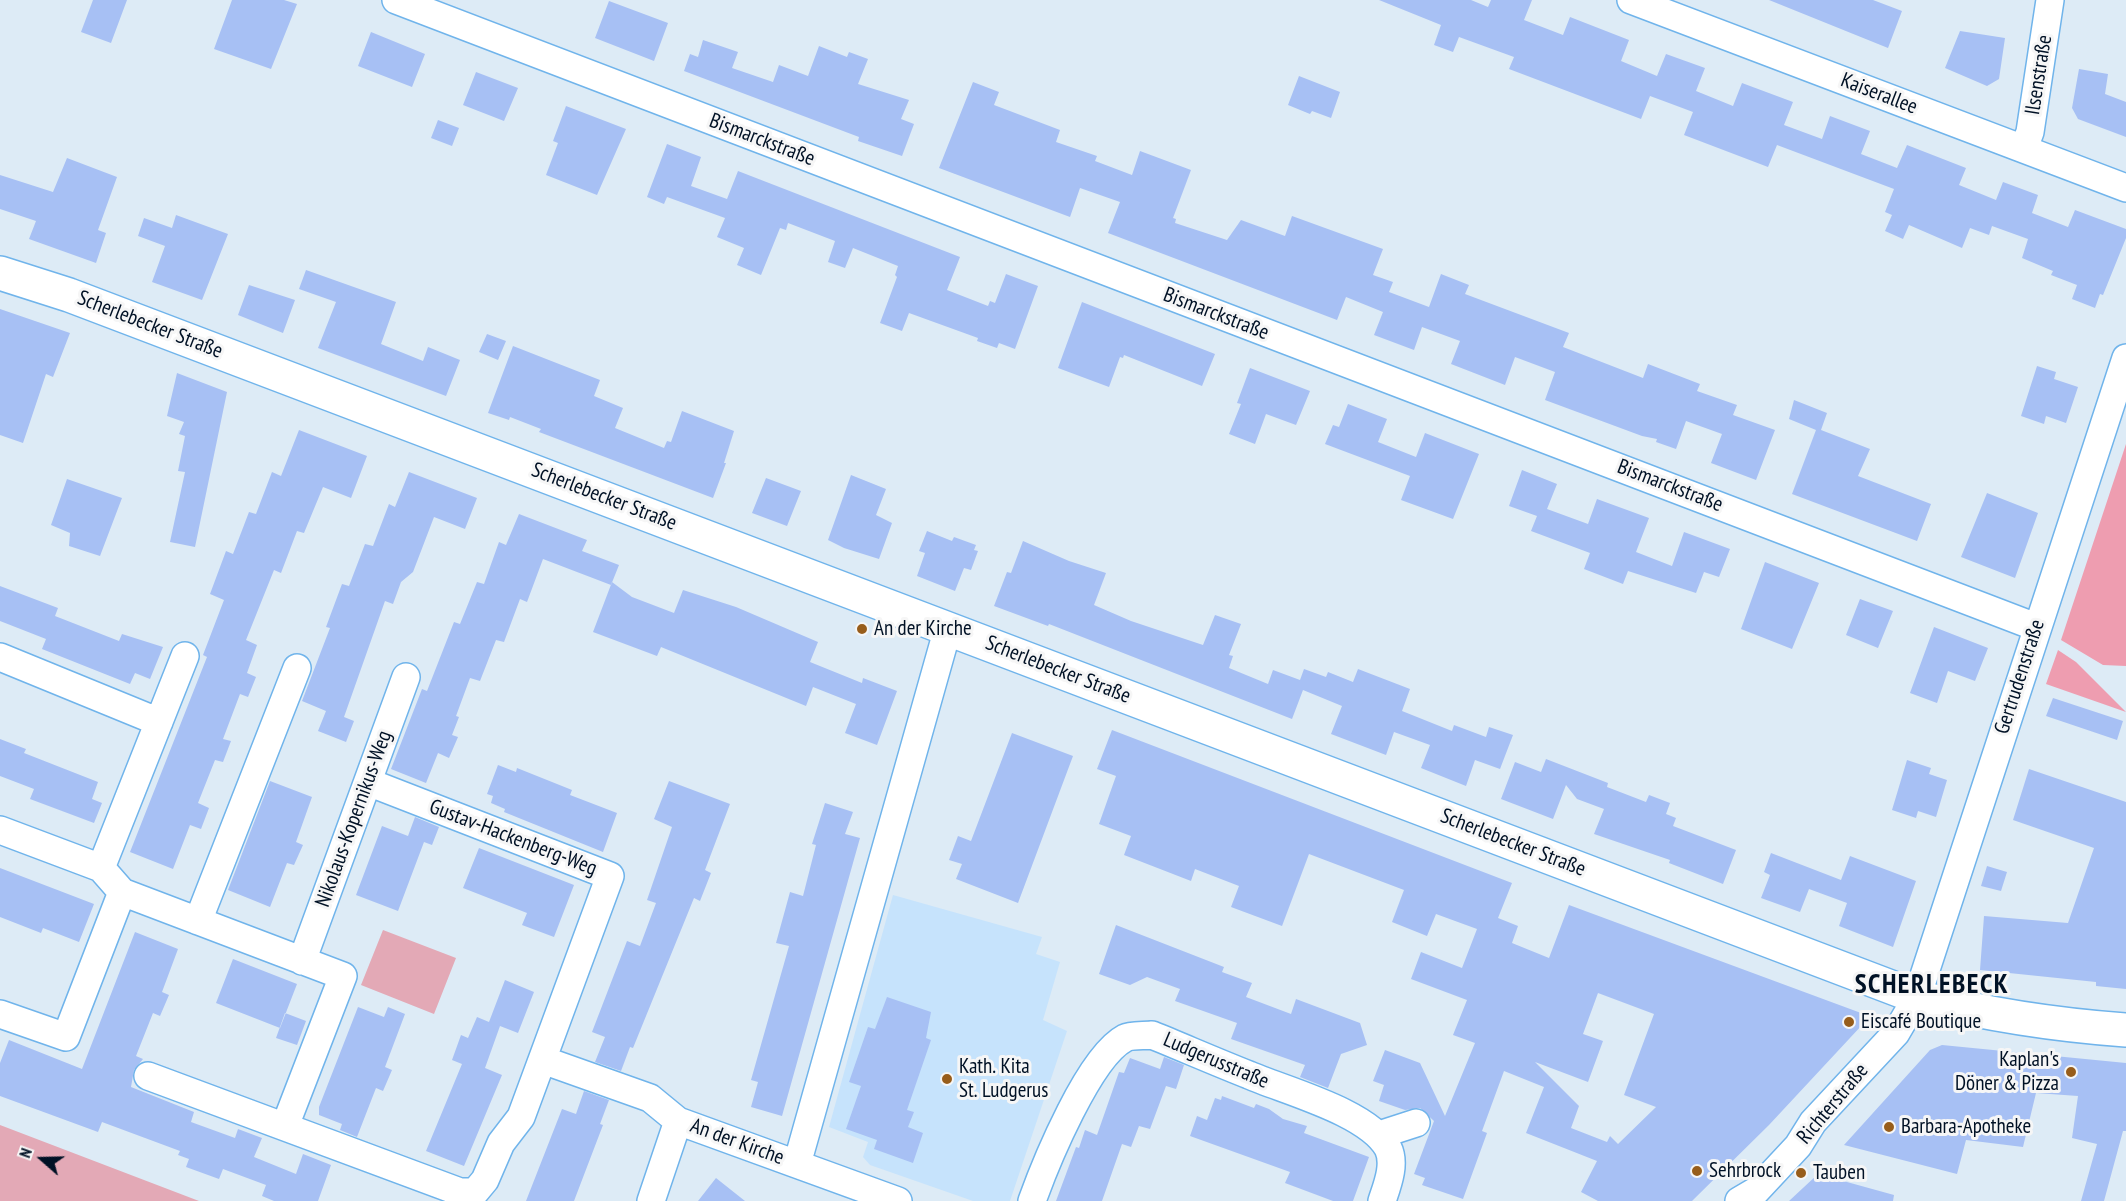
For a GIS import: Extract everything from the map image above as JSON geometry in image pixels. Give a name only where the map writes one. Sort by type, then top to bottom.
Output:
[{"type":"street","name":"Bismarckstraße","points":[[396,0],[2037,627]]},
{"type":"street","name":"Kaiserallee","points":[[1631,0],[2126,188]]},
{"type":"street","name":"Ilsenstraße","points":[[2024,148],[2030,132],[2050,0]]},
{"type":"street","name":"Scherlebecker Straße","points":[[0,273],[79,299],[1917,997],[1965,1009],[2029,1020],[2126,1030]]},
{"type":"street","name":"Gertrudenstraße","points":[[1917,997],[2126,358]]},
{"type":"street","name":"An der Kirche","points":[[797,1164],[948,628]]},
{"type":"street","points":[[101,868],[185,656]]},
{"type":"street","points":[[0,657],[159,722]]},
{"type":"street","points":[[198,921],[297,668]]},
{"type":"street","name":"Nikolaus-Kopernikus-Weg","points":[[302,961],[406,677]]},
{"type":"street","name":"Gustav-Hackenberg-Weg","points":[[285,1126],[459,1192],[476,1192],[485,1180],[501,1143],[521,1117],[610,876],[368,782]]},
{"type":"street","points":[[0,830],[101,868],[122,892],[343,976],[285,1126],[148,1076]]},
{"type":"street","points":[[0,1014],[66,1037],[122,892]]},
{"type":"street","name":"Richterstraße","points":[[1739,1201],[1756,1191],[1798,1146],[1813,1122],[1896,1033],[1917,997]]},
{"type":"street","name":"Ludgerusstraße","points":[[1032,1201],[1053,1145],[1103,1056],[1126,1038],[1152,1035],[1324,1105],[1358,1121],[1379,1135]]},
{"type":"street","points":[[543,1060],[650,1098],[678,1120],[651,1201]]},
{"type":"street","name":"An der Kirche","points":[[678,1120],[898,1201]]},
{"type":"street","points":[[1382,1201],[1390,1177],[1390,1151],[1379,1135],[1416,1123]]},
{"type":"shaded area","points":[[2126,444],[2126,666],[2103,665],[2061,640]]},
{"type":"shaded area","points":[[2058,650],[2076,662],[2126,712],[2046,684]]},
{"type":"shaded area","name":"Kath. Kita St. Ludgerus","points":[[893,895],[1042,937],[1036,954],[1060,962],[1043,1020],[1067,1031],[1010,1201],[973,1201],[870,1165],[863,1157],[868,1142],[829,1127]]},
{"type":"shaded area","points":[[383,930],[456,958],[434,1014],[361,985]]},
{"type":"shaded area","points":[[0,1125],[199,1201],[0,1201]]},
{"type":"building","points":[[93,0],[127,0],[111,43],[81,32]]},
{"type":"building","points":[[232,0],[284,0],[297,4],[271,69],[214,49]]},
{"type":"building","points":[[1379,0],[1471,0],[1488,7],[1491,0],[1532,0],[1524,20],[1563,35],[1570,17],[1629,40],[1621,61],[1657,76],[1666,54],[1705,68],[1696,91],[1733,106],[1742,83],[1793,102],[1784,125],[1822,139],[1830,116],[1870,131],[1861,154],[1897,168],[1907,145],[1966,168],[1959,185],[1996,200],[2003,182],[2038,195],[2032,213],[2068,227],[2075,210],[2126,229],[2126,238],[2103,295],[2100,294],[2095,308],[2072,299],[2077,285],[2051,275],[2053,271],[2022,258],[2028,239],[1992,226],[1989,235],[1970,228],[1962,248],[1909,225],[1903,239],[1885,231],[1892,215],[1885,212],[1894,189],[1777,145],[1768,167],[1684,135],[1693,112],[1650,96],[1641,119],[1509,69],[1514,57],[1459,37],[1453,52],[1434,45],[1441,25]]},
{"type":"building","points":[[1769,0],[1873,0],[1902,11],[1888,48]]},
{"type":"building","points":[[609,1],[668,23],[654,61],[595,38]]},
{"type":"building","points":[[1960,31],[2005,38],[1999,79],[1987,86],[1945,68]]},
{"type":"building","points":[[371,32],[425,54],[412,87],[358,66]]},
{"type":"building","points":[[703,40],[738,52],[732,68],[773,82],[779,65],[808,76],[819,46],[847,57],[849,52],[868,59],[858,84],[909,100],[901,119],[914,124],[902,156],[858,141],[859,137],[684,71],[690,54],[698,57]]},
{"type":"building","points":[[2079,69],[2108,74],[2105,94],[2126,102],[2126,137],[2078,119],[2072,108]]},
{"type":"building","points":[[476,72],[518,88],[504,121],[463,105]]},
{"type":"building","points":[[1299,76],[1340,92],[1331,118],[1312,111],[1310,114],[1288,105]]},
{"type":"building","points":[[973,82],[999,92],[994,105],[1060,130],[1056,142],[1097,156],[1095,161],[1132,175],[1140,151],[1191,170],[1173,218],[1176,219],[1175,223],[1227,240],[1241,220],[1285,236],[1292,216],[1383,249],[1373,275],[1393,282],[1389,292],[1429,307],[1441,274],[1469,285],[1465,294],[1569,333],[1563,347],[1643,378],[1648,364],[1700,384],[1697,391],[1737,405],[1733,415],[1775,430],[1756,480],[1711,463],[1722,434],[1686,421],[1676,449],[1656,442],[1657,439],[1642,436],[1545,400],[1555,372],[1515,357],[1505,385],[1451,364],[1460,341],[1422,327],[1414,350],[1374,335],[1383,312],[1346,297],[1337,320],[1108,233],[1120,202],[1080,188],[1070,217],[939,168]]},
{"type":"building","points":[[566,106],[626,129],[597,195],[546,175],[558,143],[553,141]]},
{"type":"building","points":[[438,120],[459,128],[452,146],[431,138]]},
{"type":"building","points":[[667,144],[701,157],[691,186],[727,199],[738,171],[960,257],[947,290],[988,306],[990,301],[995,303],[1006,274],[1038,286],[1015,349],[999,343],[997,348],[977,341],[978,338],[909,313],[902,331],[880,323],[897,277],[895,275],[898,266],[853,248],[845,268],[828,262],[835,241],[788,223],[786,230],[780,228],[761,275],[737,265],[744,248],[717,237],[725,218],[667,197],[664,204],[647,197]]},
{"type":"building","points":[[67,158],[117,177],[98,230],[106,233],[96,263],[29,239],[36,221],[0,209],[0,175],[53,192]]},
{"type":"building","points":[[176,215],[228,234],[202,300],[152,282],[165,246],[138,236],[144,218],[172,228]]},
{"type":"building","points":[[306,270],[396,302],[381,344],[423,361],[428,347],[460,360],[446,396],[318,348],[336,302],[299,289]]},
{"type":"building","points":[[249,285],[295,300],[283,333],[238,315]]},
{"type":"building","points":[[1082,302],[1215,354],[1202,386],[1124,355],[1123,358],[1120,357],[1109,387],[1058,368]]},
{"type":"building","points":[[0,309],[70,333],[53,377],[46,374],[23,443],[0,435]]},
{"type":"building","points":[[487,334],[506,341],[498,360],[479,352]]},
{"type":"building","points":[[513,346],[600,380],[594,396],[623,408],[615,428],[664,448],[667,441],[671,442],[682,411],[734,431],[724,463],[726,463],[713,498],[539,432],[541,429],[510,417],[509,420],[488,413]]},
{"type":"building","points":[[2037,366],[2056,372],[2054,379],[2078,387],[2066,423],[2046,416],[2044,424],[2021,416]]},
{"type":"building","points":[[1250,368],[1310,391],[1296,425],[1266,414],[1255,444],[1229,434],[1241,404],[1237,403]]},
{"type":"building","points":[[177,373],[227,392],[195,547],[170,542],[185,472],[178,471],[185,436],[179,434],[184,422],[167,416]]},
{"type":"building","points":[[1794,400],[1827,413],[1821,430],[1870,449],[1858,476],[1931,504],[1917,541],[1792,494],[1816,430],[1789,419]]},
{"type":"building","points":[[1348,404],[1387,419],[1378,442],[1416,457],[1425,433],[1479,454],[1453,519],[1401,500],[1410,476],[1325,444],[1333,425],[1339,427]]},
{"type":"building","points":[[299,430],[367,456],[351,498],[323,487],[304,533],[297,531],[281,573],[274,570],[246,640],[257,645],[247,673],[256,677],[248,697],[240,694],[223,739],[231,741],[223,762],[215,760],[198,803],[209,808],[201,829],[190,825],[173,869],[130,852],[207,657],[203,655],[224,600],[210,594],[226,551],[233,554],[249,512],[256,514],[272,472],[281,476]]},
{"type":"building","points":[[1522,470],[1557,484],[1547,509],[1588,524],[1597,499],[1649,518],[1636,552],[1672,566],[1684,532],[1730,549],[1719,577],[1704,572],[1696,593],[1628,571],[1623,584],[1584,569],[1590,553],[1531,531],[1537,516],[1509,506]]},
{"type":"building","points":[[409,472],[477,498],[465,529],[434,517],[413,572],[401,582],[393,604],[385,601],[344,717],[354,721],[346,742],[318,731],[326,711],[302,701],[330,628],[326,627],[342,584],[349,586],[365,544],[373,546],[389,504],[395,507]]},
{"type":"building","points":[[851,475],[886,489],[876,515],[892,523],[879,559],[844,548],[828,540]]},
{"type":"building","points":[[766,478],[801,491],[787,526],[752,513]]},
{"type":"building","points":[[67,479],[122,498],[100,556],[69,546],[70,533],[51,525]]},
{"type":"building","points":[[1987,493],[2038,513],[2015,578],[1961,557]]},
{"type":"building","points":[[519,514],[587,540],[582,551],[619,565],[611,585],[543,559],[527,602],[520,599],[504,642],[496,640],[480,681],[470,678],[456,716],[459,717],[452,735],[458,737],[449,758],[438,753],[426,783],[391,769],[422,689],[427,691],[454,622],[460,624],[477,582],[484,584],[499,542],[506,545]]},
{"type":"building","points":[[927,531],[952,541],[954,537],[976,545],[974,550],[978,551],[971,570],[964,568],[955,591],[917,576],[925,553],[919,551]]},
{"type":"building","points":[[1023,541],[1069,561],[1106,573],[1094,605],[1131,621],[1203,645],[1215,615],[1241,624],[1229,655],[1233,656],[1229,668],[1268,684],[1273,670],[1300,680],[1304,669],[1326,677],[1328,672],[1353,682],[1358,669],[1410,689],[1402,711],[1452,731],[1454,725],[1486,737],[1489,727],[1513,735],[1500,769],[1475,760],[1466,786],[1421,768],[1430,745],[1394,732],[1386,755],[1331,734],[1342,706],[1303,690],[1292,719],[1049,624],[1048,626],[994,606],[1007,572],[1011,573]]},
{"type":"building","points":[[1765,562],[1819,583],[1792,649],[1741,629]]},
{"type":"building","points":[[612,582],[632,597],[674,613],[683,590],[736,607],[818,642],[810,662],[862,683],[863,678],[897,691],[877,745],[845,733],[856,704],[813,687],[806,706],[661,647],[657,656],[593,632]]},
{"type":"building","points":[[0,586],[58,608],[55,616],[119,641],[122,634],[163,647],[150,679],[135,673],[130,684],[42,649],[46,639],[0,621]]},
{"type":"building","points":[[1860,599],[1893,611],[1878,648],[1846,635]]},
{"type":"building","points":[[1934,627],[1988,648],[1975,681],[1948,671],[1937,703],[1910,693]]},
{"type":"building","points":[[2053,698],[2123,721],[2117,740],[2046,716]]},
{"type":"building","points":[[1112,730],[1512,883],[1498,918],[1518,926],[1512,943],[1549,958],[1569,905],[1861,1013],[1863,1024],[1769,1125],[1692,1201],[1598,1201],[1581,1192],[1597,1161],[1526,1133],[1544,1087],[1504,1071],[1482,1131],[1487,1133],[1463,1199],[1422,1185],[1425,1178],[1414,1174],[1434,1121],[1420,1108],[1405,1110],[1379,1101],[1384,1085],[1373,1081],[1385,1050],[1420,1063],[1445,1116],[1475,1043],[1453,1035],[1467,1000],[1411,979],[1421,952],[1462,968],[1477,929],[1436,914],[1427,936],[1392,922],[1404,890],[1309,854],[1282,926],[1231,907],[1239,886],[1195,869],[1191,881],[1124,855],[1131,836],[1099,824],[1116,776],[1097,769]],"holes":[[[1598,993],[1654,1014],[1624,1095],[1656,1107],[1618,1144],[1610,1136],[1607,1142],[1571,1128],[1579,1106],[1535,1062],[1588,1082],[1603,1041],[1583,1034]]]},
{"type":"building","points":[[1012,733],[1073,756],[1018,903],[956,879],[962,864],[949,860],[958,836],[971,841]]},
{"type":"building","points":[[0,739],[26,749],[24,753],[98,782],[92,799],[102,803],[94,823],[30,799],[34,789],[0,776]]},
{"type":"building","points":[[1546,759],[1608,783],[1607,787],[1646,802],[1649,795],[1670,803],[1666,814],[1676,818],[1673,826],[1736,850],[1723,884],[1669,863],[1670,860],[1594,834],[1604,809],[1577,799],[1566,785],[1553,819],[1501,799],[1515,762],[1541,772]]},
{"type":"building","points":[[1907,760],[1931,768],[1929,774],[1947,780],[1936,817],[1918,811],[1916,818],[1892,810]]},
{"type":"building","points":[[498,765],[516,772],[517,768],[572,790],[570,795],[617,813],[603,852],[504,812],[505,809],[491,803],[493,796],[487,794]]},
{"type":"building","points":[[2029,769],[2126,802],[2126,989],[2096,986],[2096,982],[1980,970],[1984,916],[2068,923],[2094,848],[2013,820]]},
{"type":"building","points":[[270,781],[312,797],[296,842],[303,845],[294,865],[287,863],[270,907],[228,890]]},
{"type":"building","points":[[669,781],[730,804],[705,870],[711,873],[700,901],[694,898],[633,1048],[630,1047],[621,1071],[595,1062],[605,1037],[592,1032],[627,941],[640,946],[656,903],[647,900],[672,827],[654,819]]},
{"type":"building","points":[[825,803],[853,812],[845,834],[860,838],[782,1116],[751,1107],[758,1082],[751,1080],[789,946],[776,943],[790,892],[803,896],[816,845],[812,844]]},
{"type":"building","points":[[415,817],[439,827],[432,845],[424,842],[398,911],[356,895],[382,826],[408,836]]},
{"type":"building","points":[[479,848],[574,885],[554,937],[522,925],[527,913],[463,888]]},
{"type":"building","points":[[1771,853],[1841,880],[1850,856],[1916,881],[1893,947],[1839,926],[1847,903],[1809,889],[1800,912],[1761,898],[1770,875],[1764,872]]},
{"type":"building","points":[[1987,866],[2007,872],[2001,891],[1981,886]]},
{"type":"building","points":[[0,868],[94,904],[79,942],[43,928],[41,933],[0,917]]},
{"type":"building","points":[[1116,925],[1224,967],[1222,972],[1252,983],[1246,997],[1291,1014],[1296,999],[1360,1023],[1367,1045],[1341,1054],[1328,1088],[1300,1077],[1305,1065],[1231,1039],[1237,1023],[1175,1001],[1180,989],[1147,977],[1130,985],[1099,974]]},
{"type":"building","points":[[135,932],[178,949],[162,992],[169,995],[160,1016],[153,1013],[136,1056],[143,1059],[134,1070],[131,1087],[194,1112],[191,1122],[235,1138],[238,1129],[262,1138],[254,1157],[296,1174],[303,1154],[331,1165],[318,1201],[274,1201],[262,1196],[266,1185],[223,1169],[219,1179],[186,1167],[189,1159],[178,1155],[180,1151],[102,1122],[98,1132],[0,1096],[0,1063],[9,1040],[82,1069]]},
{"type":"building","points":[[233,959],[297,984],[280,1028],[216,1003]]},
{"type":"building","points":[[505,980],[534,992],[518,1033],[500,1026],[485,1068],[502,1075],[464,1166],[426,1151],[462,1064],[452,1060],[461,1035],[468,1038],[477,1017],[489,1022]]},
{"type":"building","points":[[887,997],[931,1012],[926,1038],[931,1040],[907,1110],[914,1112],[908,1127],[923,1133],[913,1163],[874,1149],[877,1140],[846,1129],[861,1086],[849,1082],[868,1027],[875,1029]]},
{"type":"building","points":[[358,1007],[384,1017],[388,1007],[405,1014],[385,1067],[392,1070],[383,1091],[376,1088],[357,1137],[340,1130],[342,1124],[319,1115],[319,1107]]},
{"type":"building","points":[[285,1013],[306,1021],[297,1045],[276,1038]]},
{"type":"building","points":[[1942,1045],[2126,1063],[2126,1131],[2123,1131],[2104,1201],[2081,1201],[2097,1144],[2072,1138],[2078,1096],[2036,1093],[2023,1147],[1966,1140],[1957,1174],[1844,1145],[1930,1050]]},
{"type":"building","points":[[1164,1057],[1184,1065],[1176,1089],[1166,1086],[1150,1129],[1139,1126],[1131,1147],[1122,1144],[1102,1201],[1056,1201],[1076,1147],[1079,1148],[1085,1130],[1097,1135],[1119,1072],[1124,1073],[1130,1058],[1160,1069]]},
{"type":"building","points":[[584,1091],[609,1100],[600,1124],[603,1125],[574,1201],[526,1201],[562,1109],[576,1114]]},
{"type":"building","points":[[1222,1096],[1254,1108],[1256,1104],[1269,1109],[1283,1119],[1307,1126],[1304,1133],[1369,1157],[1353,1201],[1333,1201],[1285,1183],[1290,1172],[1190,1136],[1197,1116],[1207,1120],[1215,1098],[1221,1100]]},
{"type":"building","points":[[1818,1174],[1894,1195],[1893,1201],[1789,1201]]},
{"type":"building","points":[[716,1178],[745,1201],[698,1201]]},
{"type":"place","name":"An der Kirche","points":[[862,629]]},
{"type":"place","name":"Eiscafé Boutique","points":[[1849,1022]]},
{"type":"place","name":"Kaplan's Döner & Pizza","points":[[2071,1072]]},
{"type":"place","name":"Kath. Kita St. Ludgerus","points":[[947,1079]]},
{"type":"place","name":"Barbara-Apotheke","points":[[1889,1127]]},
{"type":"place","name":"Sehrbrock","points":[[1697,1171]]},
{"type":"place","name":"Tauben","points":[[1801,1173]]},
{"type":"district","name":"SCHERLEBECK","points":[[1932,985]]}]
